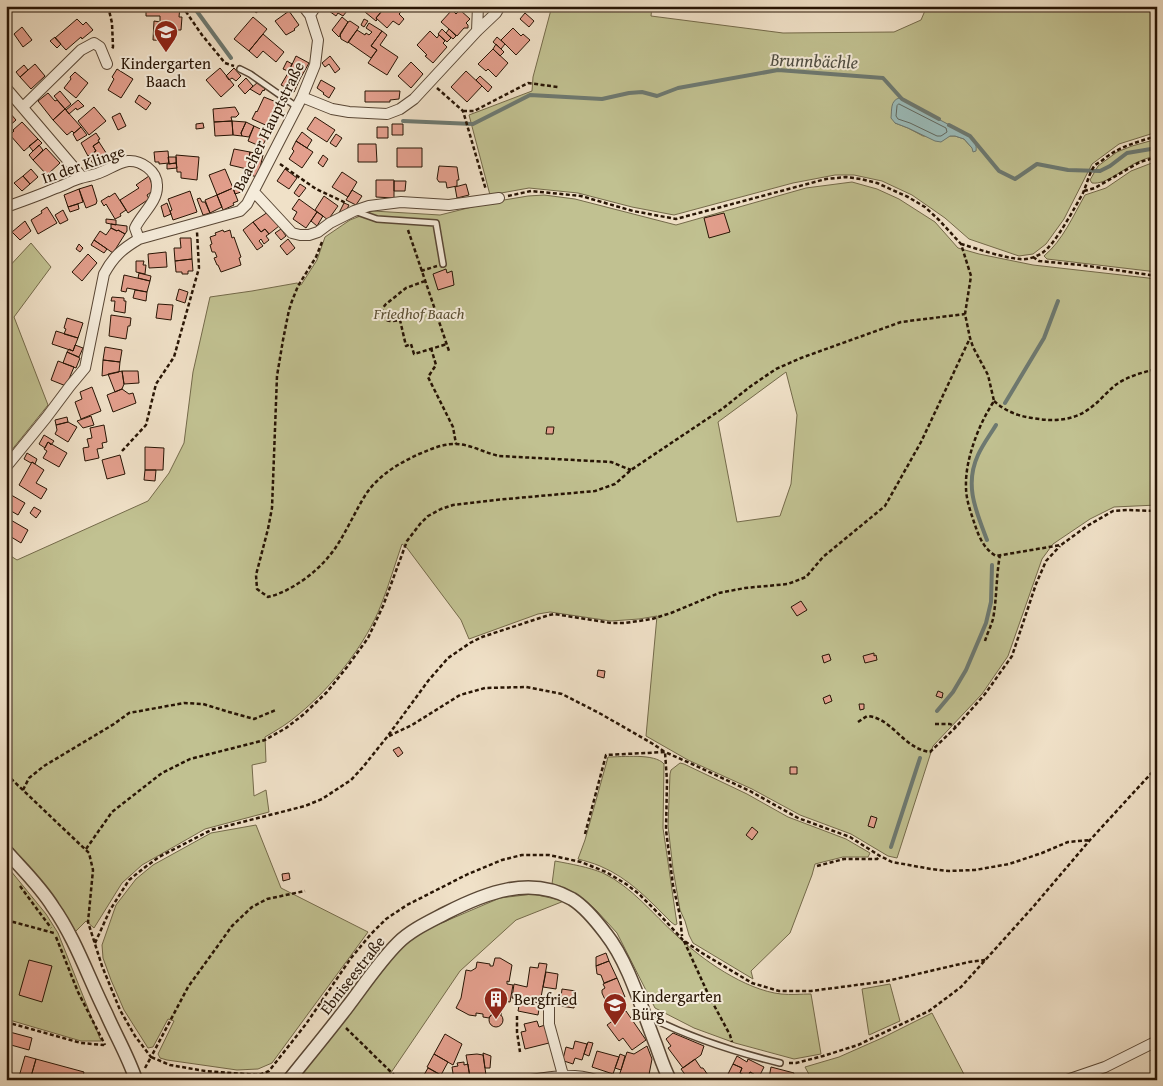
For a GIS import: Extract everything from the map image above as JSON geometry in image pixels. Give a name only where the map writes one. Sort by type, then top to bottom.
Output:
[{"type":"street","points":[[477,30],[478,6]]},
{"type":"street","points":[[302,97],[332,109],[387,114],[414,99],[477,30],[496,13],[500,6]]},
{"type":"street","name":"Baacher Hauptstraße","points":[[6,467],[85,368],[104,274],[125,247],[139,239],[240,211],[247,204],[302,97],[315,66],[318,40],[310,9]]},
{"type":"street","points":[[23,107],[81,50],[94,43],[100,47],[105,60]]},
{"type":"street","points":[[6,88],[82,177]]},
{"type":"street","name":"In der Klinge","points":[[6,206],[30,199],[82,177],[98,174],[128,161],[139,162],[156,177],[158,186],[155,198],[138,221],[136,228],[139,239]]},
{"type":"street","points":[[254,192],[292,233],[300,236],[309,235],[369,206],[401,202],[449,205],[494,198]]},
{"type":"street","points":[[6,851],[53,906],[67,929],[106,1016],[121,1042],[135,1076]]},
{"type":"street","name":"Ebniseestraße","points":[[289,1080],[385,957],[399,942],[416,929],[459,906],[488,893],[515,888],[538,888],[557,892],[573,900],[592,917],[608,936],[622,958],[670,1080]]},
{"type":"street","points":[[549,1002],[549,1024],[562,1077]]},
{"type":"street","points":[[1067,1080],[1105,1067],[1157,1041]]},
{"type":"street","points":[[533,1080],[549,1076],[587,1077],[596,1080]]},
{"type":"lane","points":[[240,69],[273,89],[297,107]]},
{"type":"lane","points":[[356,211],[377,219],[436,224],[443,264]]},
{"type":"lane","points":[[644,1015],[672,1029],[706,1042],[780,1063]]},
{"type":"path","points":[[105,60],[113,48],[112,23],[108,6]]},
{"type":"path","points":[[182,6],[225,63],[240,69]]},
{"type":"path","points":[[430,82],[462,111],[494,198],[531,191],[581,196],[633,210],[676,218],[826,179],[846,177],[877,183],[908,197],[925,207],[961,244],[971,276],[965,314],[972,347],[988,375],[994,400],[1001,407],[1025,417],[1046,420],[1072,418],[1094,406],[1119,383],[1144,372],[1157,369]]},
{"type":"path","points":[[462,111],[474,112],[528,84],[558,88]]},
{"type":"path","points":[[961,244],[1011,258],[1028,259],[1043,253],[1053,243],[1084,191],[1095,165],[1116,150],[1157,136]]},
{"type":"path","points":[[1084,191],[1095,188],[1140,162],[1157,157]]},
{"type":"path","points":[[270,158],[316,189],[350,204],[356,211]]},
{"type":"path","points":[[122,451],[146,425],[156,384],[174,357],[199,268],[196,223]]},
{"type":"path","points":[[324,228],[322,241],[316,257],[298,286],[292,301],[283,340],[278,376],[272,508],[256,575],[257,589],[268,597],[278,594],[290,589],[320,566],[341,540],[362,501],[376,481],[406,460],[433,448],[456,444],[466,445],[499,456],[611,462],[630,470]]},
{"type":"path","points":[[408,231],[449,351]]},
{"type":"path","points":[[1033,256],[1039,261],[1157,276]]},
{"type":"path","points":[[422,271],[443,264]]},
{"type":"path","points":[[425,281],[406,288],[386,304],[382,309],[382,313],[384,318],[391,322],[400,320],[406,346],[411,344],[414,354],[447,344]]},
{"type":"path","points":[[86,849],[112,812],[162,773],[190,759],[265,740],[286,728],[327,692],[368,638],[383,606],[407,541],[428,516],[440,509],[453,505],[595,491],[615,484],[630,470],[722,410],[776,368],[901,322],[965,314]]},
{"type":"path","points":[[95,943],[110,910],[129,880],[159,857],[211,830],[305,806],[322,799],[351,780],[387,737],[428,681],[448,658],[470,642],[538,617],[554,614],[611,623],[652,619],[719,594],[744,588],[788,584],[806,577],[823,557],[884,506],[921,442],[970,338]]},
{"type":"path","points":[[431,348],[436,365],[428,377],[453,427],[456,444]]},
{"type":"path","points":[[994,400],[985,415],[976,437],[966,476],[966,490],[971,514],[983,545],[996,556],[1061,545]]},
{"type":"path","points":[[858,722],[867,716],[873,716],[881,720],[908,744],[930,752],[956,727],[985,694],[1012,656],[1036,584],[1046,561],[1061,545],[1087,526],[1113,511],[1157,511]]},
{"type":"path","points":[[984,641],[993,621],[1000,555]]},
{"type":"path","points":[[387,737],[412,725],[460,695],[485,688],[526,687],[562,694],[601,714],[665,752],[750,791],[798,818],[850,836],[892,862],[931,869],[975,870],[1009,864],[1068,842],[1090,840]]},
{"type":"path","points":[[23,790],[29,778],[44,766],[114,724],[129,712],[184,702],[203,704],[254,719],[276,710]]},
{"type":"path","points":[[936,724],[950,724],[956,727]]},
{"type":"path","points":[[585,834],[606,755],[665,752]]},
{"type":"path","points":[[665,752],[667,781],[666,830],[673,885],[683,939],[709,996],[730,1035],[735,1051]]},
{"type":"path","points":[[780,1063],[796,1062],[823,1056],[858,1045],[929,1011],[961,987],[1157,767]]},
{"type":"path","points":[[6,774],[89,853],[93,870],[88,922],[102,966],[120,1010],[135,1036],[151,1057],[170,1065],[205,1071],[259,1075],[269,1071],[306,1024],[352,958],[386,919],[407,905],[468,874],[502,860],[522,855],[549,855],[581,862],[606,872],[639,894],[683,939],[702,953],[752,983],[779,992],[811,991],[886,982],[969,962],[986,960]]},
{"type":"path","points":[[817,866],[844,859],[876,859],[880,856]]},
{"type":"path","points":[[6,1022],[81,1044],[104,1045],[78,992],[54,933],[27,894],[16,882]]},
{"type":"path","points":[[135,1076],[143,1071],[188,987],[232,926],[252,907],[268,899],[305,891]]},
{"type":"path","points":[[6,920],[54,933]]},
{"type":"path","points":[[321,1001],[332,1010],[329,1013],[338,1019],[395,1076],[410,1076],[413,1080]]},
{"type":"path","points":[[517,1016],[520,1052]]},
{"type":"green space","points":[[552,6],[652,6],[651,16],[783,33],[894,32],[921,20],[927,6],[1157,6],[1157,132],[1119,144],[1092,164],[1064,219],[1046,244],[1033,254],[1019,256],[969,239],[945,218],[912,195],[882,181],[854,175],[835,175],[793,183],[674,215],[632,207],[578,193],[529,188],[490,195],[469,115],[532,91],[533,77]],"holes":[[[895,123],[970,136],[972,148],[964,139],[955,136],[923,136]]]},
{"type":"green space","points":[[1157,139],[1157,155],[1133,164],[1104,181],[1092,183],[1090,180],[1098,166],[1117,152]]},
{"type":"green space","points":[[1157,161],[1157,246],[1152,252],[1157,260],[1157,272],[1047,259],[1044,256],[1057,243],[1085,195],[1106,188],[1131,171]]},
{"type":"green space","name":"Friedhof Baach","points":[[852,182],[877,189],[899,199],[935,222],[958,248],[979,254],[1033,265],[1157,279],[1157,505],[1114,507],[1090,519],[1053,544],[1042,559],[1008,656],[982,694],[933,746],[897,858],[888,856],[851,834],[800,815],[752,789],[688,760],[646,736],[657,616],[611,621],[550,612],[538,614],[469,639],[461,620],[402,544],[375,620],[357,650],[324,691],[291,720],[265,737],[266,762],[252,765],[254,796],[266,790],[269,812],[205,829],[142,865],[122,883],[94,928],[86,921],[75,932],[52,895],[6,840],[6,553],[17,560],[148,501],[169,473],[184,443],[193,372],[210,297],[297,283],[301,285],[317,260],[325,237],[350,220],[373,211],[440,215],[492,202],[544,195],[575,199],[676,225],[806,188]],"holes":[[[786,372],[797,415],[791,484],[780,516],[737,522],[718,422]]]},
{"type":"green space","points":[[31,243],[51,267],[14,317],[48,405],[6,457],[6,270]]},
{"type":"green space","points":[[608,757],[646,757],[653,758],[664,764],[663,828],[677,924],[675,925],[620,877],[600,866],[578,859]]},
{"type":"green space","points":[[680,763],[747,794],[788,817],[846,839],[870,853],[868,857],[843,857],[815,864],[790,933],[751,971],[753,979],[693,943],[680,910],[668,826],[670,774],[671,770]]},
{"type":"green space","points":[[256,825],[281,888],[368,932],[272,1063],[258,1069],[237,1070],[160,1058],[158,1054],[174,1021],[168,1019],[153,1047],[148,1048],[124,1010],[103,958],[102,945],[116,905],[136,879],[153,865],[211,833]]},
{"type":"green space","points":[[555,861],[591,869],[614,879],[642,901],[698,954],[739,980],[767,991],[781,994],[811,994],[821,1054],[794,1059],[735,1043],[694,1028],[655,1008],[617,933],[585,900],[560,886],[552,884]]},
{"type":"green space","points":[[6,865],[46,914],[58,933],[101,1041],[81,1041],[6,1019]]},
{"type":"green space","points":[[533,894],[564,901],[516,920],[460,971],[386,1080],[296,1080],[400,949],[414,937],[432,927],[500,898]]},
{"type":"green space","points":[[890,984],[900,1021],[869,1035],[862,989]]},
{"type":"green space","points":[[932,1013],[967,1080],[812,1080],[805,1067],[839,1057]]},
{"type":"water","points":[[899,98],[970,136],[976,144],[976,151],[973,152],[964,139],[950,136],[941,142],[935,141],[895,123],[891,118],[892,106],[894,101]]},
{"type":"building","points":[[146,6],[180,6],[179,17],[182,17],[181,30],[176,30],[176,35],[168,35],[168,41],[153,40],[154,21],[160,22],[160,16],[146,16]]},
{"type":"building","points":[[252,6],[265,6],[256,13]]},
{"type":"building","points":[[331,6],[351,6],[343,16],[338,13],[336,16],[329,11],[332,8]]},
{"type":"building","points":[[353,6],[363,6],[359,11]]},
{"type":"building","points":[[369,6],[376,6],[382,11],[376,18],[376,21],[365,12]]},
{"type":"building","points":[[386,6],[396,6],[402,11],[399,14],[404,19],[399,25],[393,21],[387,28],[376,18]]},
{"type":"building","points":[[520,6],[545,6],[545,7],[520,9]]},
{"type":"building","points":[[452,10],[456,14],[460,10],[470,19],[466,23],[468,28],[464,28],[457,36],[441,22]]},
{"type":"building","points":[[289,11],[299,25],[295,30],[286,35],[275,21]]},
{"type":"building","points":[[525,13],[534,21],[529,27],[520,19]]},
{"type":"building","points":[[253,17],[267,29],[249,51],[234,39]]},
{"type":"building","points":[[342,17],[348,22],[339,37],[332,30]]},
{"type":"building","points":[[77,19],[83,25],[86,22],[93,30],[82,39],[81,37],[66,50],[55,38]]},
{"type":"building","points":[[364,19],[368,21],[364,27],[361,25]]},
{"type":"building","points":[[350,21],[359,27],[348,43],[341,39],[340,34]]},
{"type":"building","points":[[369,23],[382,31],[371,46],[377,50],[371,58],[348,42],[357,30],[365,35],[366,33],[369,35],[372,32],[366,28]]},
{"type":"building","points":[[22,27],[32,40],[23,47],[14,34]]},
{"type":"building","points":[[513,28],[521,36],[523,34],[530,40],[516,55],[501,40]]},
{"type":"building","points":[[442,29],[451,38],[447,42],[438,34]]},
{"type":"building","points":[[449,29],[456,36],[453,39],[446,33]]},
{"type":"building","points":[[382,31],[387,35],[380,45],[398,57],[387,75],[368,63],[377,50],[371,46]]},
{"type":"building","points":[[430,31],[437,38],[439,35],[445,41],[443,43],[447,47],[433,63],[417,45]]},
{"type":"building","points":[[263,34],[284,52],[276,62],[263,51],[257,58],[249,51]]},
{"type":"building","points":[[55,37],[61,44],[57,48],[50,41]]},
{"type":"building","points":[[497,37],[505,44],[501,49],[493,42]]},
{"type":"building","points":[[496,44],[504,52],[500,56],[493,49]]},
{"type":"building","points":[[493,49],[508,63],[496,77],[488,69],[486,71],[478,64]]},
{"type":"building","points":[[296,56],[309,63],[300,79],[288,73]]},
{"type":"building","points":[[330,56],[340,69],[335,73],[329,64],[325,67],[322,63]]},
{"type":"building","points":[[287,61],[292,64],[288,71],[283,69]]},
{"type":"building","points":[[411,62],[423,74],[411,88],[398,76]]},
{"type":"building","points":[[35,64],[45,76],[31,89],[20,77]]},
{"type":"building","points":[[24,65],[28,70],[20,77],[16,72]]},
{"type":"building","points":[[220,68],[234,85],[221,97],[206,80]]},
{"type":"building","points":[[234,68],[241,76],[236,81],[232,78],[229,80],[226,76]]},
{"type":"building","points":[[117,69],[133,79],[121,98],[108,90]]},
{"type":"building","points":[[466,71],[482,86],[467,102],[451,87]]},
{"type":"building","points":[[75,72],[88,83],[76,98],[64,88]]},
{"type":"building","points":[[288,73],[300,79],[294,92],[281,85]]},
{"type":"building","points":[[480,76],[492,87],[488,92],[476,80]]},
{"type":"building","points":[[246,78],[253,86],[245,94],[238,86]]},
{"type":"building","points":[[321,80],[335,88],[329,98],[317,88]]},
{"type":"building","points":[[258,82],[266,86],[260,95],[250,89]]},
{"type":"building","points":[[60,91],[71,104],[65,109],[54,96]]},
{"type":"building","points":[[365,91],[400,91],[399,99],[390,100],[390,102],[365,102]]},
{"type":"building","points":[[48,93],[65,109],[53,120],[38,101]]},
{"type":"building","points":[[139,95],[151,103],[146,110],[135,102]]},
{"type":"building","points":[[264,97],[281,104],[270,127],[252,119]]},
{"type":"building","points":[[6,99],[11,105],[6,109]]},
{"type":"building","points":[[78,100],[84,106],[77,110],[76,108],[69,114],[66,110]]},
{"type":"building","points":[[94,107],[106,121],[89,135],[78,121]]},
{"type":"building","points":[[235,107],[239,114],[236,117],[231,117],[232,121],[214,122],[213,109]]},
{"type":"building","points":[[65,109],[81,127],[74,133],[72,131],[67,135],[53,120]]},
{"type":"building","points":[[9,112],[16,120],[6,129],[6,114]]},
{"type":"building","points":[[120,113],[126,126],[118,130],[112,117]]},
{"type":"building","points":[[315,117],[335,130],[327,142],[307,129]]},
{"type":"building","points":[[232,121],[246,122],[241,133],[242,136],[233,135]]},
{"type":"building","points":[[232,121],[233,135],[215,136],[214,122]]},
{"type":"building","points":[[22,122],[38,139],[24,151],[10,135]]},
{"type":"building","points":[[246,122],[254,126],[249,137],[242,136],[241,133]]},
{"type":"building","points":[[203,123],[204,128],[196,129],[196,124]]},
{"type":"building","points":[[392,124],[403,124],[403,135],[392,135]]},
{"type":"building","points":[[254,126],[269,133],[262,147],[248,141]]},
{"type":"building","points":[[81,127],[87,135],[77,141],[73,134]]},
{"type":"building","points":[[377,127],[388,127],[388,138],[377,138]]},
{"type":"building","points":[[302,132],[312,140],[307,148],[296,141]]},
{"type":"building","points":[[96,133],[100,139],[93,146],[96,151],[88,156],[81,143]]},
{"type":"building","points":[[336,134],[342,138],[336,147],[330,143]]},
{"type":"building","points":[[38,139],[42,143],[33,151],[29,146]]},
{"type":"building","points":[[296,141],[313,152],[302,168],[289,159],[294,151],[292,149]]},
{"type":"building","points":[[99,142],[112,162],[98,171],[88,156],[96,151],[93,146]]},
{"type":"building","points":[[358,144],[376,144],[377,162],[358,162]]},
{"type":"building","points":[[39,145],[43,150],[33,160],[29,155]]},
{"type":"building","points":[[46,148],[60,163],[47,175],[33,160]]},
{"type":"building","points":[[397,148],[422,148],[422,167],[397,167]]},
{"type":"building","points":[[234,149],[250,152],[247,169],[230,165]]},
{"type":"building","points":[[168,151],[169,163],[159,164],[159,162],[155,162],[154,152]]},
{"type":"building","points":[[250,152],[263,155],[258,177],[249,175],[250,170],[247,169]]},
{"type":"building","points":[[176,155],[199,157],[197,180],[181,178],[181,172],[177,172]]},
{"type":"building","points":[[323,155],[328,159],[323,167],[318,163]]},
{"type":"building","points":[[168,157],[176,157],[176,163],[169,164]]},
{"type":"building","points":[[176,163],[177,168],[167,169],[167,164]]},
{"type":"building","points":[[439,166],[457,167],[459,180],[457,180],[457,186],[447,188],[446,182],[439,182],[437,179]]},
{"type":"building","points":[[31,169],[38,177],[30,184],[23,176]]},
{"type":"building","points":[[225,169],[233,188],[217,195],[209,175]]},
{"type":"building","points":[[285,169],[297,178],[289,189],[277,181]]},
{"type":"building","points":[[342,172],[357,182],[348,197],[332,187]]},
{"type":"building","points":[[23,176],[30,184],[22,191],[14,183]]},
{"type":"building","points":[[149,176],[154,190],[147,195],[149,199],[128,213],[120,200],[139,188],[136,185]]},
{"type":"building","points":[[376,180],[394,180],[394,198],[376,197]]},
{"type":"building","points":[[394,181],[406,181],[405,191],[394,191]]},
{"type":"building","points":[[300,184],[306,188],[299,197],[294,193]]},
{"type":"building","points":[[466,184],[469,195],[457,198],[455,187]]},
{"type":"building","points":[[92,185],[97,201],[96,204],[86,208],[79,189]]},
{"type":"building","points":[[241,185],[244,191],[235,194],[233,188]]},
{"type":"building","points":[[233,188],[238,201],[223,210],[217,195]]},
{"type":"building","points":[[79,189],[83,202],[68,207],[64,195]]},
{"type":"building","points":[[352,190],[362,196],[356,205],[346,200]]},
{"type":"building","points":[[190,191],[197,212],[173,220],[168,199]]},
{"type":"building","points":[[115,193],[126,210],[115,219],[106,204],[104,206],[101,201]]},
{"type":"building","points":[[217,195],[222,207],[210,213],[205,200]]},
{"type":"building","points":[[324,196],[338,206],[328,220],[315,210]]},
{"type":"building","points":[[200,198],[202,202],[205,202],[210,213],[203,215],[197,199]]},
{"type":"building","points":[[299,199],[317,212],[306,228],[293,219],[297,212],[292,209]]},
{"type":"building","points":[[167,203],[171,214],[164,217],[161,206]]},
{"type":"building","points":[[344,203],[349,205],[344,215],[339,213]]},
{"type":"building","points":[[78,204],[79,209],[70,212],[68,207]]},
{"type":"building","points":[[47,207],[57,223],[38,234],[31,220],[42,213],[41,211]]},
{"type":"building","points":[[63,210],[68,220],[60,224],[55,215]]},
{"type":"building","points":[[268,212],[279,226],[269,234],[265,229],[261,232],[253,222]]},
{"type":"building","points":[[317,212],[323,216],[317,226],[311,221]]},
{"type":"building","points":[[724,213],[730,232],[709,238],[704,218]]},
{"type":"building","points":[[106,219],[116,220],[116,225],[106,223]]},
{"type":"building","points":[[25,221],[31,231],[20,240],[12,232]]},
{"type":"building","points":[[253,222],[261,232],[265,229],[269,234],[266,236],[269,240],[264,244],[261,239],[259,241],[263,246],[257,250],[243,230]]},
{"type":"building","points":[[111,224],[127,226],[127,231],[125,234],[117,231],[111,228]]},
{"type":"building","points":[[111,228],[125,234],[113,253],[94,240],[100,231],[106,235]]},
{"type":"building","points":[[281,229],[286,236],[281,240],[275,233]]},
{"type":"building","points":[[223,230],[224,232],[230,230],[232,238],[234,237],[241,257],[239,258],[241,265],[221,272],[214,258],[217,257],[215,252],[212,252],[210,237]]},
{"type":"building","points":[[180,238],[191,238],[192,259],[175,261],[174,248],[181,248]]},
{"type":"building","points":[[288,239],[295,248],[287,255],[280,246]]},
{"type":"building","points":[[94,240],[107,249],[104,253],[91,245]]},
{"type":"building","points":[[79,244],[83,248],[80,252],[76,249]]},
{"type":"building","points":[[166,252],[167,267],[149,268],[148,254]]},
{"type":"building","points":[[88,254],[97,263],[82,281],[72,272]]},
{"type":"building","points":[[192,259],[193,271],[188,271],[188,274],[176,272],[175,261]]},
{"type":"building","points":[[136,261],[144,261],[143,265],[146,265],[145,274],[136,272]]},
{"type":"building","points":[[446,269],[447,273],[452,271],[454,285],[438,290],[433,274]]},
{"type":"building","points":[[139,273],[151,276],[150,281],[138,278]]},
{"type":"building","points":[[124,275],[150,281],[147,292],[127,288],[126,292],[121,291]]},
{"type":"building","points":[[179,289],[188,292],[185,303],[176,300]]},
{"type":"building","points":[[135,290],[147,292],[146,301],[133,298]]},
{"type":"building","points":[[112,297],[124,298],[124,301],[126,301],[125,313],[114,311],[115,301],[111,301]]},
{"type":"building","points":[[158,304],[173,305],[171,320],[156,318]]},
{"type":"building","points":[[111,315],[131,318],[126,339],[109,336]]},
{"type":"building","points":[[67,318],[83,323],[78,338],[64,334]]},
{"type":"building","points":[[56,331],[78,338],[73,351],[52,344]]},
{"type":"building","points":[[75,345],[83,348],[79,357],[67,352],[69,349],[73,351]]},
{"type":"building","points":[[105,347],[122,350],[120,362],[103,360]]},
{"type":"building","points":[[67,352],[80,358],[76,368],[63,363]]},
{"type":"building","points":[[103,360],[120,362],[119,372],[102,376]]},
{"type":"building","points":[[58,361],[74,367],[66,386],[51,380]]},
{"type":"building","points":[[122,371],[124,384],[122,389],[115,392],[108,374]]},
{"type":"building","points":[[122,371],[138,371],[139,383],[124,384]]},
{"type":"building","points":[[92,387],[101,411],[81,419],[75,402],[82,399],[80,392]]},
{"type":"building","points":[[122,389],[129,394],[133,393],[136,403],[113,412],[107,395]]},
{"type":"building","points":[[91,416],[94,425],[83,428],[77,421]]},
{"type":"building","points":[[67,417],[68,422],[56,425],[55,420]]},
{"type":"building","points":[[68,422],[77,427],[68,442],[55,434],[57,430],[56,425]]},
{"type":"building","points":[[104,425],[107,442],[102,443],[103,448],[97,449],[99,458],[85,461],[83,448],[89,447],[87,439],[92,438],[90,428]]},
{"type":"building","points":[[547,427],[554,427],[553,434],[546,434]]},
{"type":"building","points":[[44,435],[54,441],[51,445],[48,442],[45,448],[39,444]]},
{"type":"building","points":[[48,442],[67,453],[59,467],[43,458],[47,451],[44,449]]},
{"type":"building","points":[[145,447],[164,448],[163,470],[145,470]]},
{"type":"building","points":[[27,453],[37,459],[35,464],[24,459]]},
{"type":"building","points":[[120,455],[125,474],[107,479],[102,460]]},
{"type":"building","points":[[32,462],[44,470],[36,483],[47,489],[41,499],[19,485]]},
{"type":"building","points":[[145,470],[156,470],[155,481],[144,480]]},
{"type":"building","points":[[6,492],[25,503],[18,515],[6,508]]},
{"type":"building","points":[[34,507],[41,511],[36,518],[30,513]]},
{"type":"building","points":[[9,519],[28,530],[21,543],[8,535],[6,538],[6,524]]},
{"type":"building","points":[[801,601],[807,610],[797,616],[791,607]]},
{"type":"building","points":[[874,653],[877,660],[865,663],[863,656]]},
{"type":"building","points":[[829,654],[831,660],[824,663],[822,656]]},
{"type":"building","points":[[598,670],[605,671],[604,678],[597,676]]},
{"type":"building","points":[[938,691],[943,693],[942,698],[936,696]]},
{"type":"building","points":[[830,695],[832,701],[825,704],[823,698]]},
{"type":"building","points":[[859,704],[864,704],[864,709],[860,710]]},
{"type":"building","points":[[399,747],[403,753],[398,757],[393,750]]},
{"type":"building","points":[[790,767],[797,767],[797,774],[790,774]]},
{"type":"building","points":[[871,816],[877,818],[874,828],[868,826]]},
{"type":"building","points":[[752,827],[758,832],[752,840],[746,835]]},
{"type":"building","points":[[289,873],[290,879],[283,881],[282,874]]},
{"type":"building","points":[[606,953],[609,961],[596,966],[596,957]]},
{"type":"building","points":[[495,958],[500,958],[512,965],[509,982],[507,981],[507,984],[513,985],[510,1002],[503,1001],[501,1015],[495,1013],[489,1018],[483,1017],[483,1014],[469,1015],[456,1008],[461,998],[466,970],[471,971],[476,968],[477,962],[493,966]]},
{"type":"building","points":[[29,960],[52,966],[42,1002],[19,995]]},
{"type":"building","points":[[609,961],[617,978],[604,983],[601,975],[597,974],[596,966]]},
{"type":"building","points":[[539,963],[547,964],[540,1003],[512,998],[514,984],[527,987],[530,967],[538,968]]},
{"type":"building","points":[[546,972],[558,974],[556,989],[543,987]]},
{"type":"building","points":[[617,978],[625,997],[607,1004],[602,993],[602,990],[605,988],[603,984]]},
{"type":"building","points":[[562,989],[576,991],[574,1008],[560,1006]]},
{"type":"building","points":[[518,999],[540,1003],[538,1015],[518,1011]]},
{"type":"building","points":[[617,1000],[620,1006],[611,1011],[605,1008],[607,1004]]},
{"type":"building","points":[[626,1011],[646,1040],[632,1050],[623,1038],[619,1041],[607,1025]]},
{"type":"building","name":"Bergfried","points":[[493,1013],[499,1013],[503,1020],[499,1027],[493,1027],[489,1023],[489,1017]]},
{"type":"building","points":[[537,1021],[539,1027],[545,1025],[549,1043],[525,1049],[521,1032],[526,1031],[524,1024]]},
{"type":"building","points":[[6,1031],[32,1038],[29,1050],[6,1042]]},
{"type":"building","points":[[673,1033],[704,1046],[701,1055],[683,1068],[668,1048],[671,1046],[666,1039]]},
{"type":"building","points":[[445,1034],[462,1044],[453,1065],[434,1054]]},
{"type":"building","points":[[575,1041],[587,1044],[582,1060],[575,1058],[573,1064],[563,1059],[566,1047],[573,1049]]},
{"type":"building","points":[[588,1042],[593,1043],[589,1056],[584,1054]]},
{"type":"building","points":[[647,1046],[652,1059],[648,1080],[618,1079],[627,1052],[634,1054]]},
{"type":"building","points":[[597,1051],[619,1057],[613,1074],[592,1067]]},
{"type":"building","points":[[483,1053],[491,1056],[490,1068],[485,1068]]},
{"type":"building","points":[[434,1054],[448,1062],[441,1075],[427,1067]]},
{"type":"building","points":[[620,1054],[625,1056],[621,1070],[615,1068]]},
{"type":"building","points":[[466,1055],[483,1055],[486,1075],[470,1077]]},
{"type":"building","points":[[25,1056],[36,1059],[30,1080],[18,1080]]},
{"type":"building","points":[[737,1056],[747,1062],[748,1059],[764,1067],[759,1077],[750,1072],[748,1077],[740,1073],[742,1068],[733,1064]]},
{"type":"building","points":[[36,1059],[84,1072],[82,1080],[30,1080]]},
{"type":"building","points":[[695,1059],[708,1075],[701,1080],[689,1080],[681,1069]]},
{"type":"building","points":[[464,1062],[464,1065],[468,1064],[470,1078],[454,1080],[452,1067],[458,1066],[457,1063]]},
{"type":"building","points":[[733,1064],[742,1068],[740,1073],[748,1077],[750,1072],[759,1077],[758,1080],[725,1080]]},
{"type":"building","points":[[771,1067],[794,1073],[792,1080],[769,1078]]},
{"type":"building","points":[[428,1068],[444,1077],[442,1080],[421,1080]]},
{"type":"building","points":[[95,1076],[107,1079],[94,1080]]},
{"type":"waterway","name":"Brunnbächle","points":[[193,6],[231,58]]},
{"type":"waterway","name":"Brunnbächle","points":[[403,121],[473,124],[530,95],[602,99],[642,92],[657,96],[678,88],[778,70],[883,78],[902,99],[939,119]]},
{"type":"waterway","name":"Brunnbächle","points":[[949,125],[970,136],[999,171],[1015,179],[1037,164],[1068,170],[1100,171],[1127,153],[1157,148]]},
{"type":"waterway","points":[[1005,403],[1044,338],[1058,301]]},
{"type":"waterway","points":[[987,540],[973,498],[972,477],[978,455],[996,425]]},
{"type":"waterway","points":[[937,711],[953,692],[966,670],[986,623],[991,602],[992,565]]},
{"type":"waterway","points":[[891,847],[920,758]]},
{"type":"place","name":"Kindergarten Baach","points":[[166,53]]},
{"type":"place","name":"Bergfried","points":[[496,1020]]},
{"type":"place","name":"Kindergarten Bürg","points":[[615,1026]]}]
